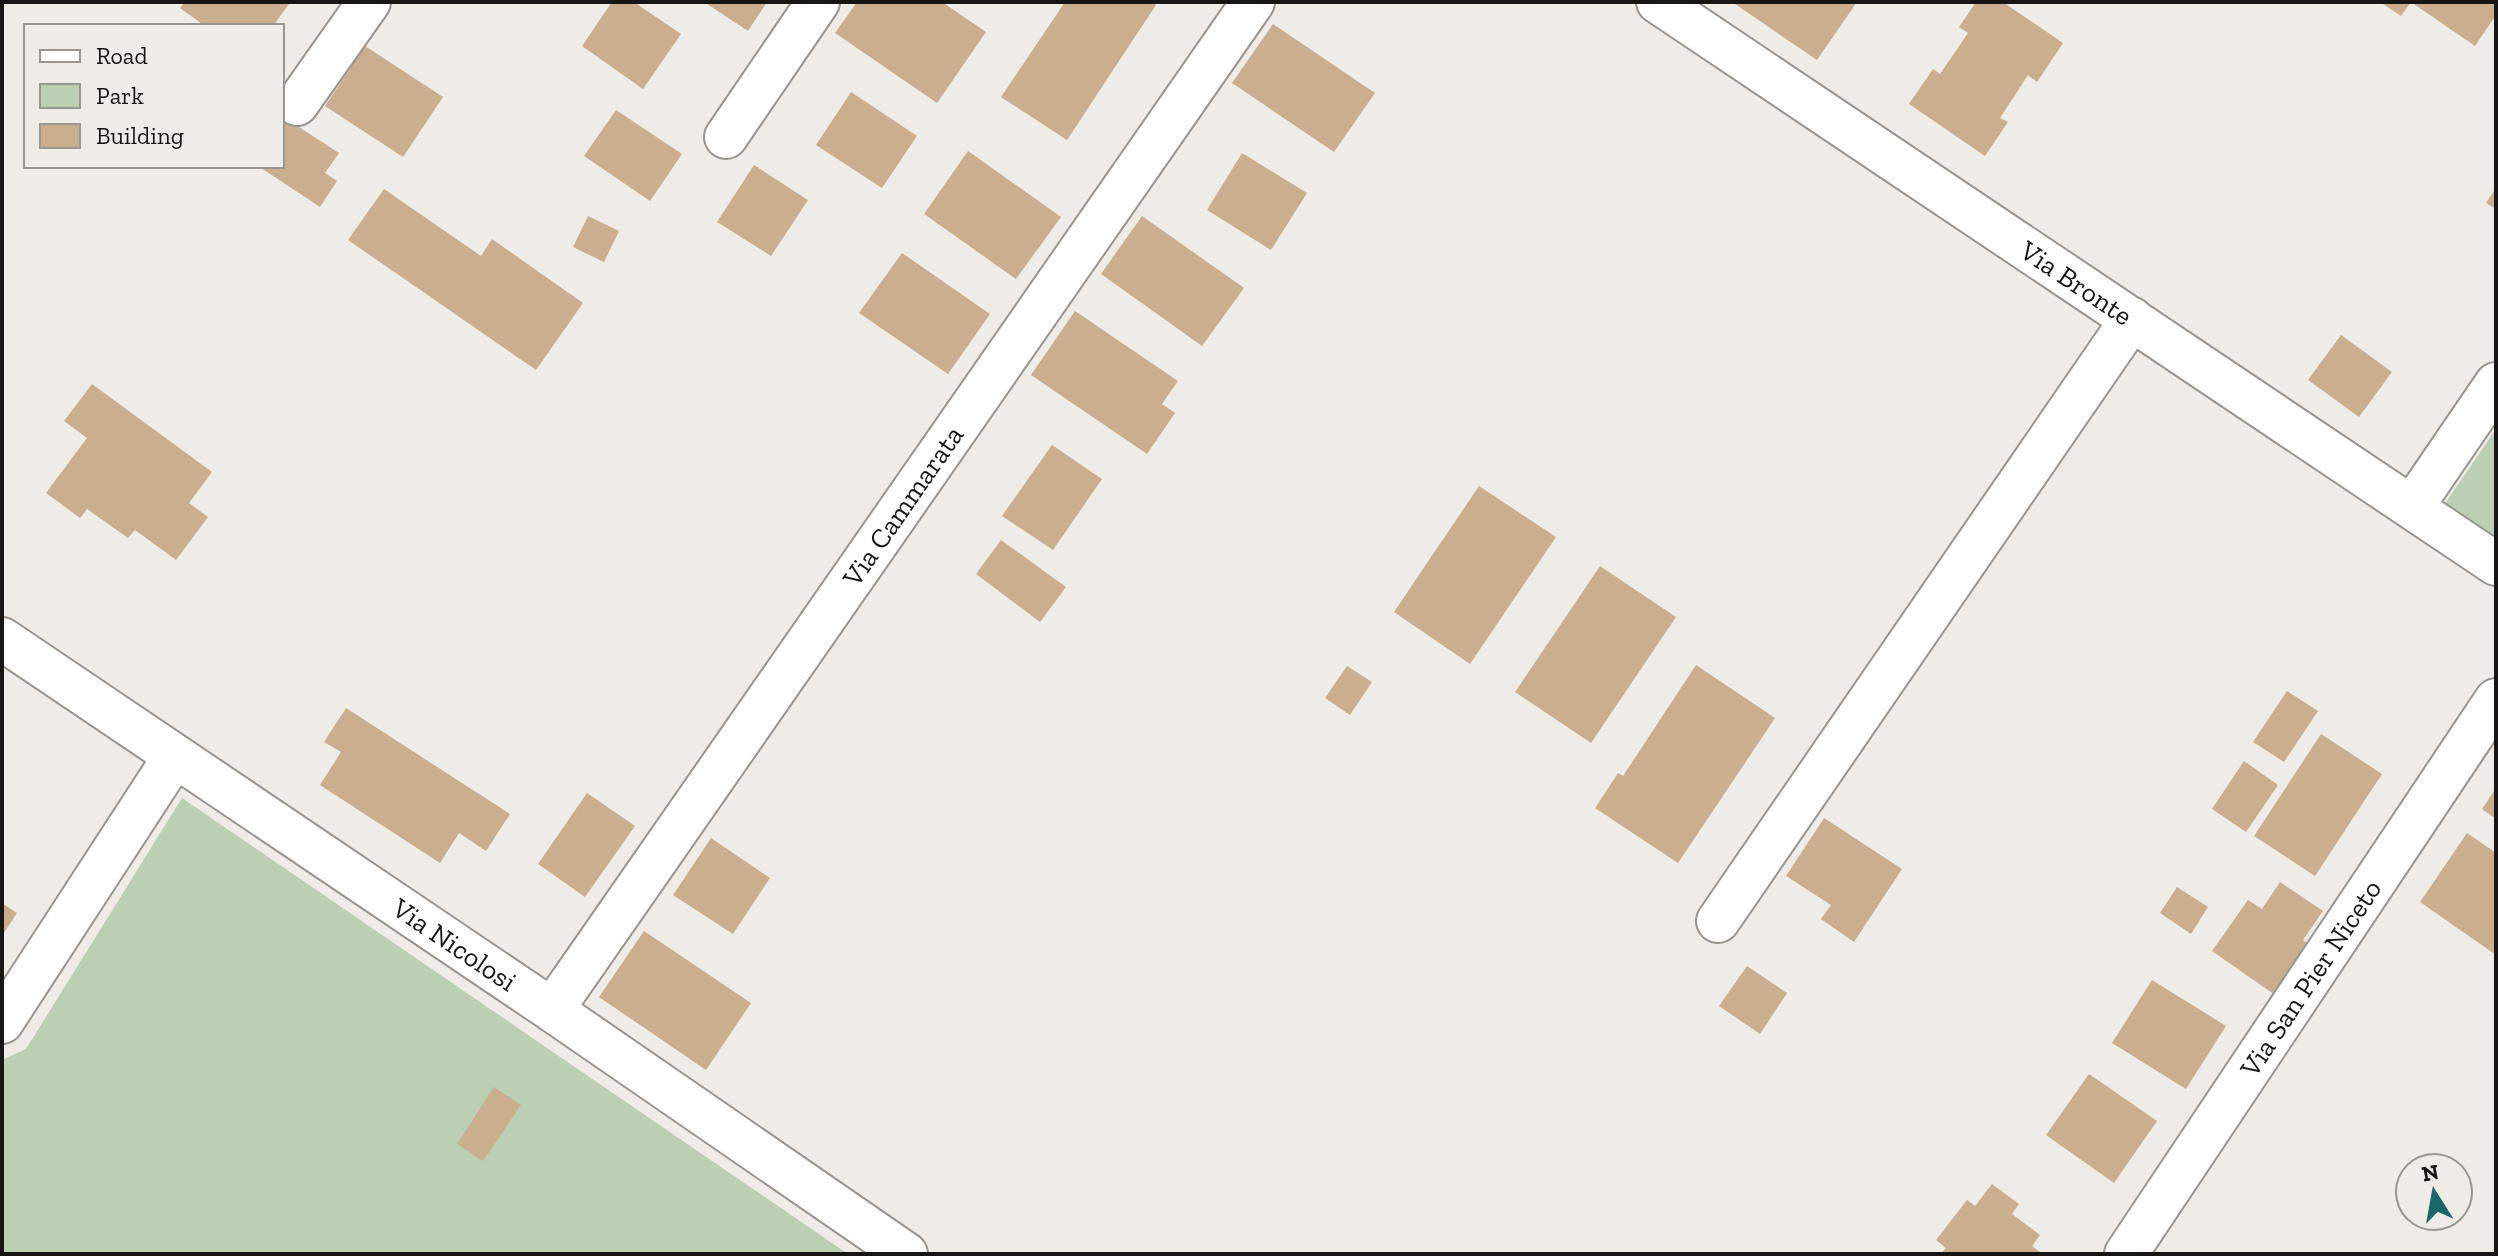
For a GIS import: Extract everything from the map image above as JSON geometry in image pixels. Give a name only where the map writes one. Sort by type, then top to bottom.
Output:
[{"type":"street","points":[[297,104],[369,2]]},
{"type":"street","points":[[726,137],[818,2]]},
{"type":"street","name":"Via Cammarata","points":[[552,1010],[1253,2]]},
{"type":"street","name":"Via Bronte","points":[[1672,6],[2496,564]]},
{"type":"street","points":[[1718,921],[2132,319]]},
{"type":"street","points":[[2412,507],[2496,384]]},
{"type":"street","name":"Via Nicolosi","points":[[2,639],[552,1010],[906,1254]]},
{"type":"street","name":"Via San Pier Niceto","points":[[2126,1254],[2496,700]]},
{"type":"street","points":[[2,1022],[175,756]]},
{"type":"green space","points":[[2496,429],[2496,541],[2442,508]]},
{"type":"green space","points":[[182,798],[848,1254],[2,1254],[2,1060],[26,1049]]},
{"type":"building","points":[[185,2],[289,4],[274,24],[202,24],[180,8]]},
{"type":"building","points":[[612,2],[634,2],[681,34],[643,89],[582,46]]},
{"type":"building","points":[[704,2],[767,2],[748,31]]},
{"type":"building","points":[[857,2],[942,2],[986,32],[937,103],[835,33]]},
{"type":"building","points":[[1065,2],[1151,2],[1156,5],[1067,140],[1001,97]]},
{"type":"building","points":[[1732,2],[1857,2],[1817,60]]},
{"type":"building","points":[[1976,2],[2003,2],[2063,43],[2037,82],[2028,75],[2000,118],[2008,122],[1985,156],[1909,104],[1933,69],[1940,74],[1968,33],[1959,27]]},
{"type":"building","points":[[2380,2],[2411,2],[2401,16]]},
{"type":"building","points":[[2411,2],[2496,2],[2496,15],[2475,46]]},
{"type":"building","points":[[1273,24],[1375,93],[1334,152],[1232,83]]},
{"type":"building","points":[[365,46],[443,97],[403,157],[325,106]]},
{"type":"building","points":[[851,92],[917,136],[882,188],[816,145]]},
{"type":"building","points":[[616,110],[682,154],[650,201],[584,156]]},
{"type":"building","points":[[284,117],[339,153],[325,173],[337,181],[320,207],[261,168],[284,168]]},
{"type":"building","points":[[968,151],[1061,217],[1016,279],[924,214]]},
{"type":"building","points":[[1242,153],[1307,193],[1271,250],[1207,210]]},
{"type":"building","points":[[754,165],[808,200],[771,256],[717,222]]},
{"type":"building","points":[[2496,188],[2496,209],[2486,203]]},
{"type":"building","points":[[384,189],[481,256],[492,239],[583,303],[536,370],[348,240]]},
{"type":"building","points":[[588,216],[619,231],[604,262],[573,247]]},
{"type":"building","points":[[1142,216],[1244,288],[1202,346],[1101,274]]},
{"type":"building","points":[[902,253],[990,314],[948,374],[859,313]]},
{"type":"building","points":[[1075,311],[1178,381],[1162,404],[1175,413],[1147,454],[1031,375]]},
{"type":"building","points":[[2341,335],[2392,372],[2359,417],[2308,380]]},
{"type":"building","points":[[92,384],[212,472],[189,503],[208,517],[176,560],[135,530],[128,538],[87,509],[80,518],[46,493],[87,438],[64,421]]},
{"type":"building","points":[[1052,445],[1102,479],[1053,550],[1002,516]]},
{"type":"building","points":[[1479,486],[1556,537],[1470,664],[1394,612]]},
{"type":"building","points":[[1001,540],[1066,587],[1040,622],[976,574]]},
{"type":"building","points":[[1600,566],[1676,617],[1591,743],[1515,692]]},
{"type":"building","points":[[1696,665],[1775,718],[1678,863],[1595,808],[1618,773],[1623,776]]},
{"type":"building","points":[[1347,666],[1372,682],[1350,715],[1325,698]]},
{"type":"building","points":[[2287,691],[2318,711],[2284,762],[2253,742]]},
{"type":"building","points":[[346,708],[510,814],[486,851],[459,833],[440,863],[320,785],[341,752],[324,742]]},
{"type":"building","points":[[2321,734],[2382,774],[2315,876],[2254,836]]},
{"type":"building","points":[[2244,761],[2278,785],[2246,832],[2212,809]]},
{"type":"building","points":[[2496,788],[2496,819],[2482,809]]},
{"type":"building","points":[[587,793],[635,826],[585,897],[538,864]]},
{"type":"building","points":[[1824,818],[1902,869],[1854,942],[1821,919],[1831,905],[1786,876]]},
{"type":"building","points":[[2467,833],[2496,853],[2496,955],[2420,902]]},
{"type":"building","points":[[711,838],[770,878],[733,934],[673,895]]},
{"type":"building","points":[[2280,882],[2323,911],[2303,940],[2310,945],[2275,995],[2212,951],[2248,900],[2262,909]]},
{"type":"building","points":[[2177,887],[2208,907],[2191,934],[2160,913]]},
{"type":"building","points":[[2,903],[17,913],[2,936]]},
{"type":"building","points":[[644,931],[751,1003],[706,1070],[599,997]]},
{"type":"building","points":[[1747,966],[1787,993],[1760,1034],[1719,1006]]},
{"type":"building","points":[[2152,980],[2226,1026],[2186,1089],[2112,1043]]},
{"type":"building","points":[[2089,1074],[2157,1121],[2114,1183],[2046,1135]]},
{"type":"building","points":[[494,1087],[521,1105],[483,1161],[457,1144]]},
{"type":"building","points":[[1992,1184],[2019,1204],[2012,1214],[2040,1235],[2032,1246],[2039,1254],[1941,1254],[1946,1248],[1936,1240],[1967,1200],[1975,1206]]}]
